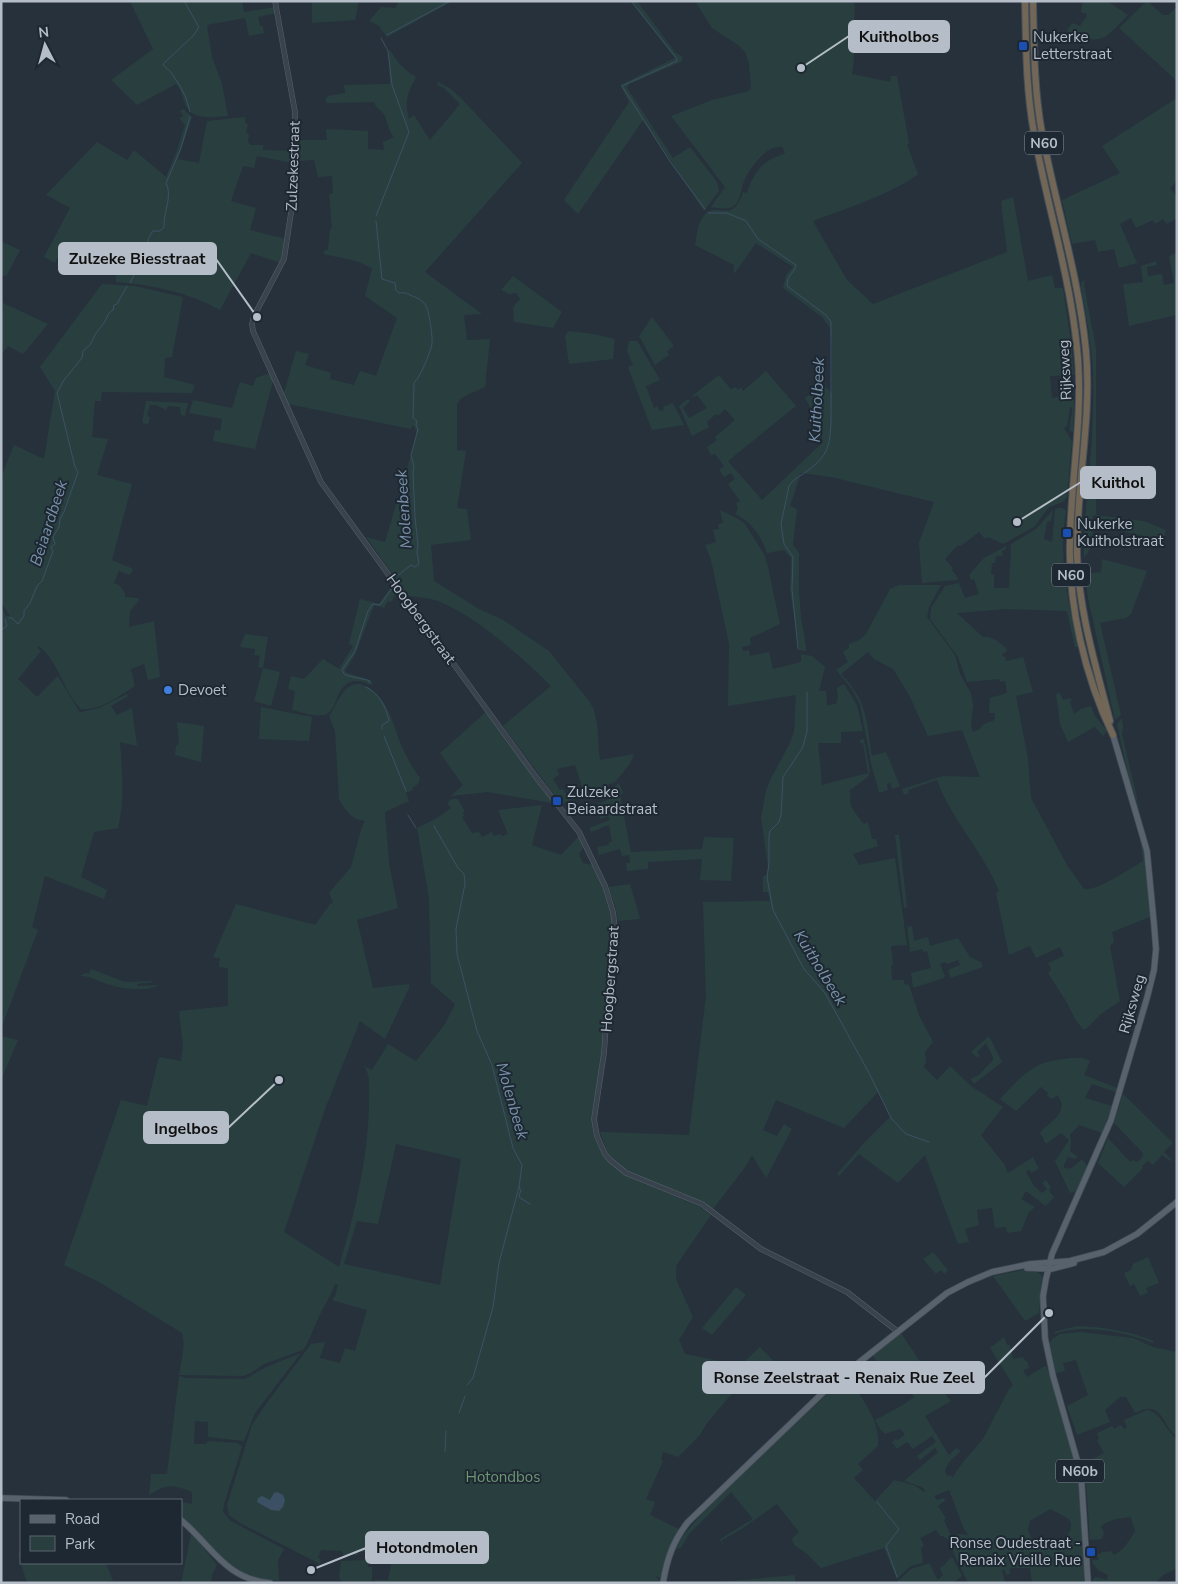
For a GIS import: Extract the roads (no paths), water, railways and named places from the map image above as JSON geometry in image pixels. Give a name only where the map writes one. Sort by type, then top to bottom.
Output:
[{"type":"highway","name":"Rijksweg","points":[[1025,1],[1031,113],[1069,296],[1078,354],[1079,418],[1070,537],[1072,594],[1093,686],[1113,735]]},
{"type":"highway","name":"Rijksweg","points":[[1033,1],[1035,71],[1039,114],[1075,281],[1086,352],[1088,403],[1078,518],[1077,556],[1079,582],[1084,617],[1113,735]]},
{"type":"main road","name":"Rijksweg","points":[[1048,1269],[1063,1228],[1110,1120],[1154,970],[1156,949],[1147,851],[1113,735]]},
{"type":"main road","points":[[1015,1268],[1048,1269],[1068,1265],[1104,1252],[1127,1240],[1177,1202]]},
{"type":"main road","points":[[663,1583],[672,1548],[680,1532],[688,1522],[828,1388],[932,1303],[956,1287],[992,1272],[1050,1262],[1082,1259]]},
{"type":"main road","name":"N60b","points":[[1048,1269],[1043,1296],[1044,1338],[1081,1474],[1088,1583]]},
{"type":"main road","points":[[1,1498],[34,1499]]},
{"type":"main road","points":[[182,1521],[228,1568],[249,1579],[270,1583]]},
{"type":"street","name":"Zulzekestraat","points":[[252,324],[254,316],[284,259],[293,206],[295,112],[276,1]]},
{"type":"street","name":"Hoogbergstraat","points":[[252,324],[252,331],[262,354],[322,482],[536,778],[579,832],[599,873],[613,912],[616,936],[608,998],[604,1053],[594,1111],[597,1136],[605,1154],[626,1173],[702,1204],[761,1248],[846,1292],[898,1330]]},
{"type":"water","points":[[277,1492],[283,1495],[285,1500],[283,1507],[279,1511],[271,1510],[257,1502],[258,1498],[262,1496],[270,1500],[274,1493]]},
{"type":"waterway","name":"Beiaardbeek","points":[[184,1],[199,27],[193,36],[163,64],[180,86],[190,112]]},
{"type":"waterway","name":"Molenbeek","points":[[387,35],[450,1]]},
{"type":"waterway","name":"Kuitholbeek","points":[[631,1],[677,61],[622,86],[671,163],[705,209]]},
{"type":"waterway","name":"Molenbeek","points":[[376,216],[409,132],[392,85],[388,51],[381,38]]},
{"type":"waterway","name":"Beiaardbeek","points":[[130,283],[143,258],[149,237],[153,231],[160,231],[164,227],[168,199],[166,183],[181,148],[190,117]]},
{"type":"waterway","name":"Kuitholbeek","points":[[708,213],[727,213],[746,221],[758,239],[796,265],[788,279],[787,286],[826,315],[831,322],[831,421],[829,444],[824,455],[814,466],[795,479],[789,486],[781,524],[784,544],[793,557],[792,589],[798,649]]},
{"type":"waterway","name":"Molenbeek","points":[[376,221],[382,279],[395,283],[396,290],[399,293],[419,299],[424,304],[428,313],[432,337],[432,344],[427,358],[414,383],[413,418],[417,421],[418,429],[411,455],[414,467],[415,517],[419,564],[415,567],[411,565],[397,576]]},
{"type":"waterway","name":"Beiaardbeek","points":[[9,618],[12,618],[18,624],[24,616],[24,611],[30,603],[37,586],[42,581],[53,551],[51,547],[55,544],[53,537],[59,527],[60,519],[78,472],[75,467],[57,393],[64,380],[82,358],[83,351],[90,345],[127,286]]},
{"type":"waterway","name":"Molenbeek","points":[[369,683],[370,681],[345,675],[342,670],[355,651],[368,611],[373,604],[380,605],[393,587]]},
{"type":"waterway","name":"Beiaardbeek","points":[[1,630],[7,626],[5,619]]},
{"type":"waterway","name":"Molenbeek","points":[[366,687],[378,697],[386,710],[389,721],[382,725],[382,729]]},
{"type":"waterway","name":"Kuitholbeek","points":[[807,692],[807,731],[803,747],[783,777],[781,815],[779,822],[770,831],[769,836],[767,877],[773,910],[804,969],[825,993],[869,1073],[891,1118],[906,1134],[929,1142]]},
{"type":"waterway","name":"Molenbeek","points":[[384,736],[406,791]]},
{"type":"waterway","name":"Molenbeek","points":[[408,815],[416,828]]},
{"type":"waterway","name":"Molenbeek","points":[[434,826],[458,868],[464,874],[465,884],[456,929],[457,954],[477,1031],[492,1065],[513,1148],[522,1165],[519,1187],[499,1263],[493,1307],[473,1378],[467,1385]]},
{"type":"waterway","name":"Molenbeek","points":[[519,1187],[521,1191],[520,1198],[530,1204]]},
{"type":"waterway","name":"Molenbeek","points":[[459,1413],[465,1396]]},
{"type":"waterway","name":"Molenbeek","points":[[445,1452],[446,1431]]},
{"type":"waterway","points":[[877,1502],[899,1529],[886,1546],[897,1577]]},
{"type":"place","name":"Nukerke Letterstraat","points":[[1023,46]]},
{"type":"place","name":"Kuitholbos","points":[[801,68]]},
{"type":"place","name":"Zulzeke Biesstraat","points":[[257,317]]},
{"type":"place","name":"Kuithol","points":[[1017,522]]},
{"type":"place","name":"Nukerke Kuitholstraat","points":[[1067,533]]},
{"type":"place","name":"Devoet","points":[[168,690]]},
{"type":"place","name":"Zulzeke Beiaardstraat","points":[[557,801]]},
{"type":"place","name":"Ingelbos","points":[[279,1080]]},
{"type":"place","name":"Ronse Zeelstraat - Renaix Rue Zeel","points":[[1049,1313]]},
{"type":"place","name":"Ronse Oudestraat - Renaix Vieille Rue","points":[[1091,1552]]},
{"type":"place","name":"Hotondmolen","points":[[311,1570]]},
{"type":"park label","name":"Hotondbos","points":[[503,1477]]}]
